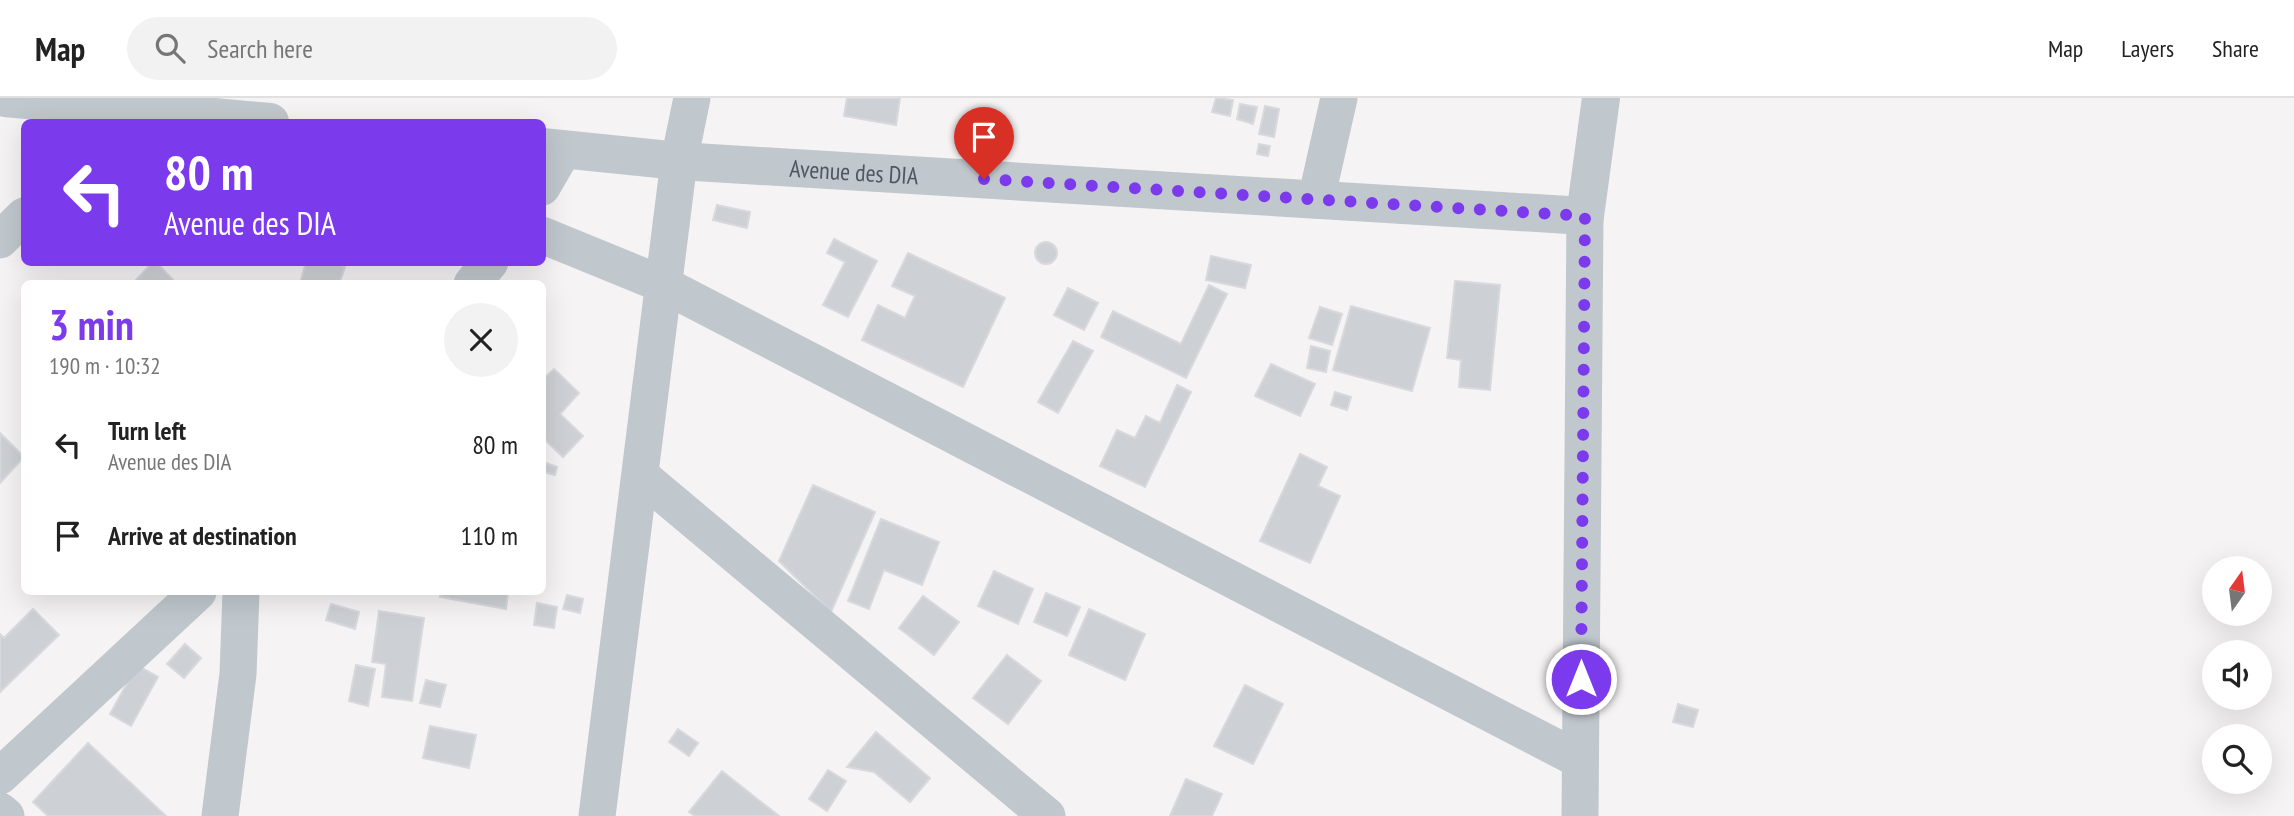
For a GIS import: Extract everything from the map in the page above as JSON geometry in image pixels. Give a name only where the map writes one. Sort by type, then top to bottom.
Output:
[{"type":"street","points":[[5,98],[236,119]]},
{"type":"street","points":[[597,816],[679,161],[692,98]]},
{"type":"street","points":[[1316,200],[1339,98]]},
{"type":"street","points":[[1580,816],[1585,216],[1601,98]]},
{"type":"street","points":[[546,173],[553,148]]},
{"type":"street","name":"Avenue des DIA","points":[[553,148],[679,161],[1585,216]]},
{"type":"street","points":[[0,240],[21,219]]},
{"type":"street","points":[[546,238],[664,285],[1580,760]]},
{"type":"street","points":[[475,280],[487,266]]},
{"type":"street","points":[[640,475],[1047,816]]},
{"type":"street","points":[[0,776],[195,595]]},
{"type":"street","points":[[220,816],[238,674],[241,595]]},
{"type":"street","points":[[0,811],[6,816]]},
{"type":"building","points":[[847,98],[900,98],[896,125],[844,116]]},
{"type":"building","points":[[1216,98],[1233,100],[1230,116],[1212,112]]},
{"type":"building","points":[[1240,104],[1257,107],[1253,124],[1237,119]]},
{"type":"building","points":[[1265,106],[1279,109],[1274,137],[1259,134]]},
{"type":"building","points":[[1259,144],[1270,146],[1268,156],[1257,154]]},
{"type":"building","points":[[717,205],[750,212],[747,228],[713,220]]},
{"type":"building","points":[[834,239],[877,261],[848,317],[823,305],[845,262],[827,253]]},
{"type":"building","points":[[1046,242],[1054,245],[1057,253],[1054,261],[1046,264],[1038,261],[1035,253],[1038,245]]},
{"type":"building","points":[[908,253],[1005,298],[963,387],[862,340],[878,305],[905,318],[915,296],[892,286]]},
{"type":"building","points":[[1211,256],[1251,265],[1245,288],[1206,280]]},
{"type":"building","points":[[149,266],[160,266],[173,280],[136,280]]},
{"type":"building","points":[[305,266],[345,267],[340,280],[301,280]]},
{"type":"building","points":[[1455,281],[1500,285],[1490,390],[1459,387],[1461,360],[1447,358]]},
{"type":"building","points":[[1209,285],[1227,294],[1186,378],[1101,337],[1113,311],[1181,344]]},
{"type":"building","points":[[1068,288],[1098,303],[1084,330],[1054,315]]},
{"type":"building","points":[[1351,306],[1430,328],[1412,391],[1333,370]]},
{"type":"building","points":[[1320,307],[1342,314],[1332,345],[1309,338]]},
{"type":"building","points":[[1073,341],[1093,351],[1058,413],[1038,402]]},
{"type":"building","points":[[1311,346],[1330,351],[1326,372],[1307,368]]},
{"type":"building","points":[[1271,364],[1315,384],[1300,416],[1255,396]]},
{"type":"building","points":[[554,369],[579,393],[560,414],[583,436],[563,457],[546,441],[546,376]]},
{"type":"building","points":[[1177,385],[1191,392],[1145,487],[1100,466],[1117,430],[1135,438],[1146,416],[1160,423]]},
{"type":"building","points":[[1335,392],[1351,397],[1347,410],[1331,405]]},
{"type":"building","points":[[0,433],[21,454],[21,460],[0,483]]},
{"type":"building","points":[[1300,454],[1327,467],[1318,486],[1340,496],[1310,563],[1260,541]]},
{"type":"building","points":[[546,463],[557,467],[555,475],[546,473]]},
{"type":"building","points":[[813,485],[875,512],[831,612],[779,561]]},
{"type":"building","points":[[881,519],[939,542],[922,585],[884,570],[869,609],[848,601]]},
{"type":"building","points":[[994,571],[1033,589],[1018,624],[978,606]]},
{"type":"building","points":[[1046,593],[1080,607],[1067,636],[1034,622]]},
{"type":"building","points":[[440,595],[508,595],[506,609]]},
{"type":"building","points":[[567,595],[583,599],[580,613],[563,609]]},
{"type":"building","points":[[923,596],[959,622],[934,655],[899,628]]},
{"type":"building","points":[[537,603],[557,607],[554,628],[534,625]]},
{"type":"building","points":[[331,604],[359,612],[355,629],[326,620]]},
{"type":"building","points":[[33,609],[59,635],[0,692],[0,634],[4,638]]},
{"type":"building","points":[[1089,609],[1145,634],[1125,680],[1069,655]]},
{"type":"building","points":[[379,611],[424,618],[412,701],[382,697],[386,664],[372,662]]},
{"type":"building","points":[[185,644],[201,658],[184,678],[167,664]]},
{"type":"building","points":[[1007,655],[1041,681],[1008,724],[973,698]]},
{"type":"building","points":[[137,665],[158,677],[131,726],[110,714]]},
{"type":"building","points":[[356,665],[375,669],[368,706],[349,701]]},
{"type":"building","points":[[426,680],[446,685],[440,707],[420,703]]},
{"type":"building","points":[[1245,685],[1283,704],[1253,764],[1214,746]]},
{"type":"building","points":[[1678,704],[1698,710],[1693,727],[1673,722]]},
{"type":"building","points":[[430,726],[476,735],[469,768],[423,758]]},
{"type":"building","points":[[678,729],[698,743],[689,756],[669,742]]},
{"type":"building","points":[[876,732],[930,778],[910,802],[874,772],[847,767]]},
{"type":"building","points":[[88,743],[166,816],[48,816],[33,802]]},
{"type":"building","points":[[828,770],[846,781],[827,811],[809,799]]},
{"type":"building","points":[[722,771],[779,816],[695,816],[689,812]]},
{"type":"building","points":[[1186,779],[1222,794],[1212,816],[1170,816]]},
{"type":"route","points":[[984,179],[1585,216],[1581,679]]}]
